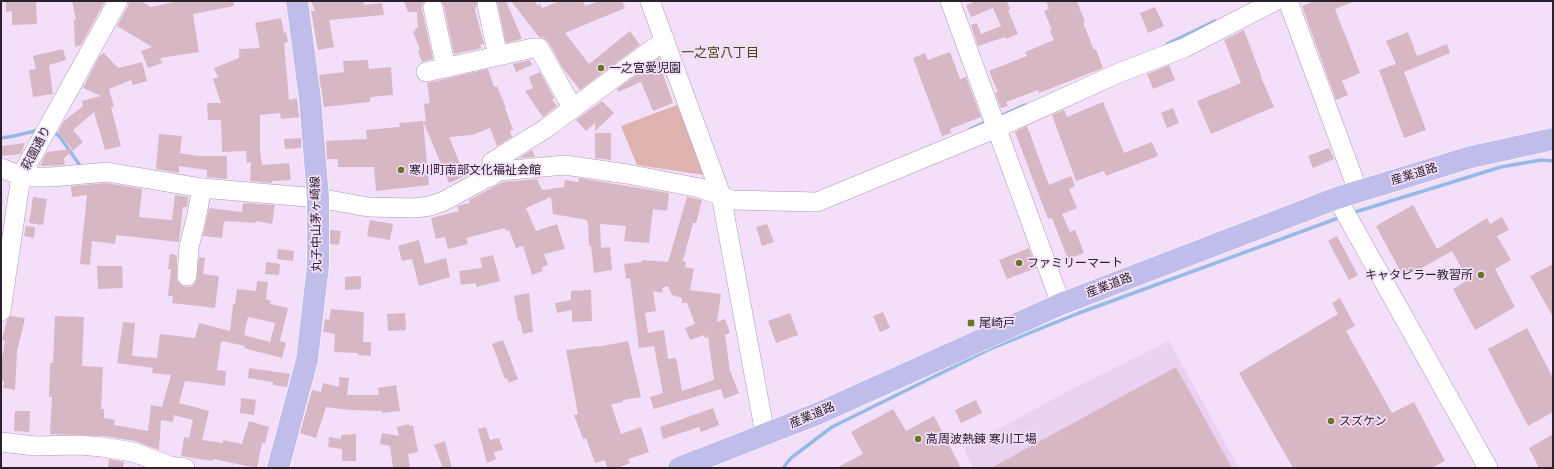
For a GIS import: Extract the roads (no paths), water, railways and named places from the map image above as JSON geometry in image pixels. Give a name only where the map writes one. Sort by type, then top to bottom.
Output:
[{"type":"main road","name":"丸子中山茅ヶ崎線","points":[[278,468],[307,360],[318,266],[318,198],[310,100],[297,1]]},
{"type":"main road","name":"産業道路","points":[[682,467],[817,414],[1061,304],[1337,198],[1471,157],[1553,139]]},
{"type":"street","name":"萩園通り","points":[[1,311],[21,176],[118,1]]},
{"type":"street","points":[[650,1],[721,195],[765,434]]},
{"type":"street","points":[[950,1],[1061,304]]},
{"type":"street","points":[[1,168],[21,176],[51,177],[107,172],[202,188],[318,198],[368,207],[415,208],[430,206],[444,201],[491,170],[499,171],[565,165],[627,174],[700,188],[732,200],[817,202],[994,122],[1184,48],[1275,1]]},
{"type":"street","points":[[1288,1],[1358,191]]},
{"type":"street","points":[[487,5],[498,56]]},
{"type":"street","points":[[433,8],[446,68]]},
{"type":"street","points":[[491,170],[492,162],[545,129],[665,40]]},
{"type":"street","points":[[426,72],[533,48],[539,48],[573,109]]},
{"type":"street","points":[[186,276],[189,247],[202,188]]},
{"type":"street","points":[[1337,198],[1488,468]]},
{"type":"street","points":[[1,442],[35,446],[80,445],[102,447],[133,452],[170,466],[185,468]]},
{"type":"waterway","points":[[1167,44],[1215,21]]},
{"type":"waterway","points":[[998,117],[1025,105]]},
{"type":"waterway","points":[[970,129],[988,121]]},
{"type":"waterway","points":[[1,138],[39,130]]},
{"type":"waterway","points":[[53,131],[60,137],[81,167]]},
{"type":"waterway","points":[[1352,213],[1501,167],[1541,160],[1553,161]]},
{"type":"waterway","points":[[783,468],[791,458],[832,427],[990,349],[1079,313],[1341,217]]},
{"type":"place","name":"一之宮愛児園","points":[[601,68]]},
{"type":"place","name":"寒川町南部文化福祉会館","points":[[401,170]]},
{"type":"place","name":"ファミリーマート","points":[[1019,263]]},
{"type":"place","name":"キャタピラー教習所","points":[[1481,275]]},
{"type":"place","name":"尾崎戸","points":[[971,323]]},
{"type":"place","name":"スズケン","points":[[1331,421]]},
{"type":"place","name":"高周波熱錬 寒川工場","points":[[918,439]]},
{"type":"district","name":"一之宮八丁目","points":[[720,52]]}]
